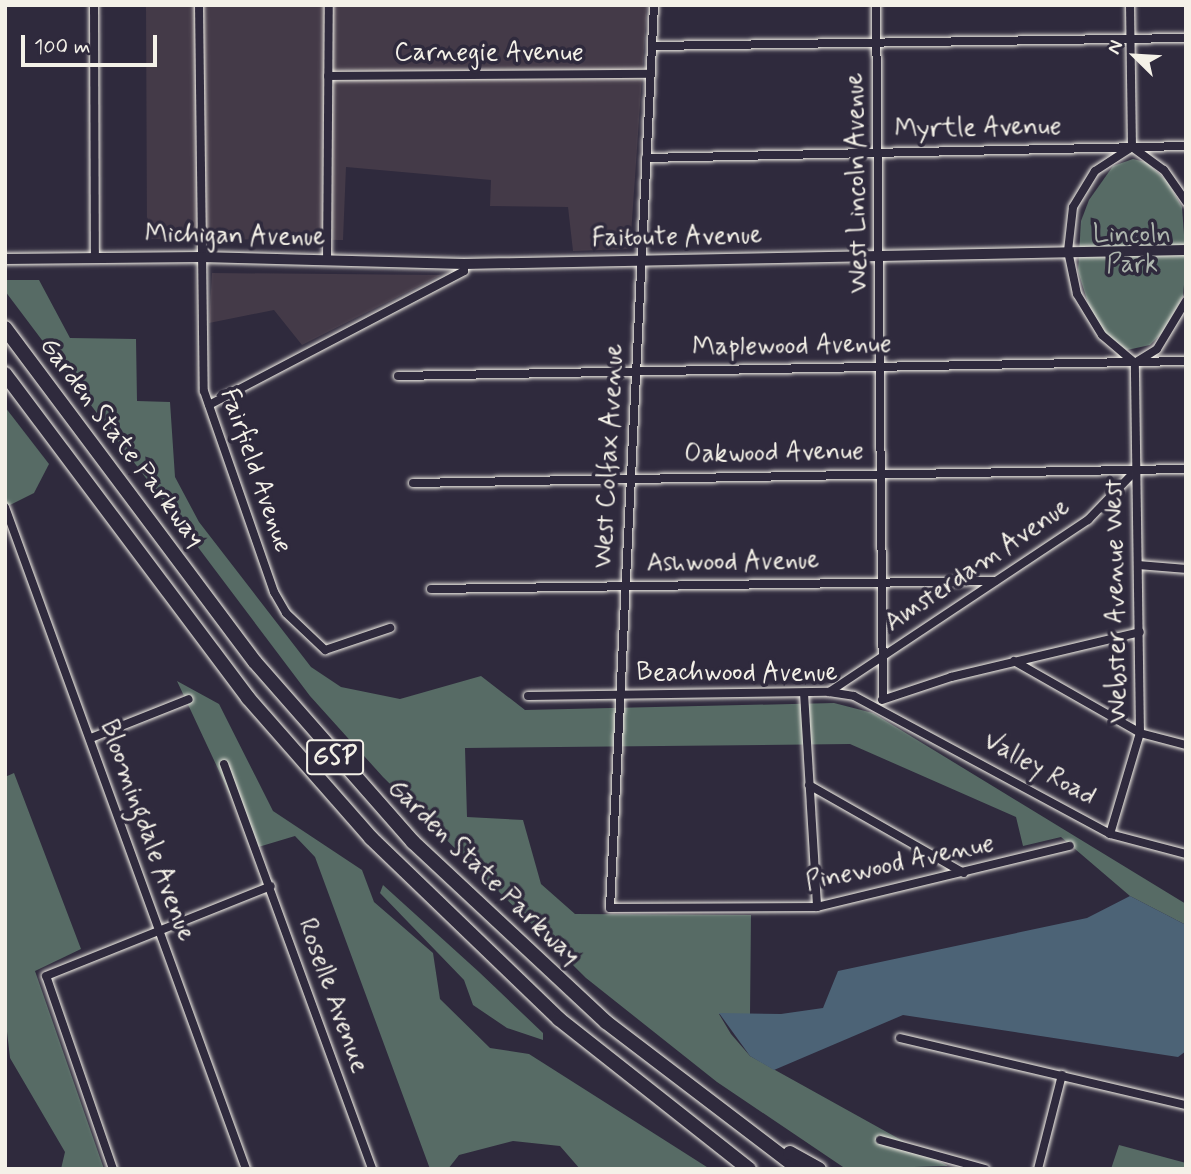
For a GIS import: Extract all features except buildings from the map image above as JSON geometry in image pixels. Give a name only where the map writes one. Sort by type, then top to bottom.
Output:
[{"type":"highway","name":"Garden State Parkway","points":[[5,328],[230,630],[368,795],[540,965],[734,1123],[799,1169]]},
{"type":"highway","name":"Garden State Parkway","points":[[5,374],[241,688],[362,829],[559,1019],[749,1169]]},
{"type":"highway","points":[[734,1123],[819,1169]]},
{"type":"street","points":[[94,5],[95,258]]},
{"type":"street","name":"Fairfield Avenue","points":[[199,5],[201,372],[209,405],[274,592],[286,613],[325,650],[390,628]]},
{"type":"street","points":[[327,261],[329,5]]},
{"type":"street","name":"West Colfax Avenue","points":[[610,908],[654,5]]},
{"type":"street","name":"West Lincoln Avenue","points":[[876,5],[885,653],[883,696]]},
{"type":"street","points":[[1130,5],[1132,147]]},
{"type":"street","points":[[652,46],[1186,38]]},
{"type":"street","name":"Carnegie Avenue","points":[[328,76],[650,74]]},
{"type":"street","name":"Myrtle Avenue","points":[[646,158],[1186,146]]},
{"type":"street","points":[[1132,147],[1164,170],[1186,202]]},
{"type":"street","points":[[1132,147],[1103,164],[1082,188],[1070,217],[1068,251],[1077,294],[1091,321],[1109,344],[1135,363],[1157,349],[1186,301]]},
{"type":"street","name":"Faitoute Avenue","points":[[464,264],[640,263],[1186,250]]},
{"type":"street","name":"Michigan Avenue","points":[[5,259],[201,257],[464,264]]},
{"type":"street","points":[[209,405],[464,271],[464,264]]},
{"type":"street","name":"Maplewood Avenue","points":[[398,376],[1186,361]]},
{"type":"street","name":"Webster Avenue West","points":[[1110,834],[1140,733],[1135,363]]},
{"type":"street","points":[[1137,469],[1186,469]]},
{"type":"street","name":"Oakwood Avenue","points":[[413,483],[1137,469]]},
{"type":"street","name":"Amsterdam Avenue","points":[[829,692],[1088,520],[1137,469]]},
{"type":"street","name":"Bloomingdale Avenue","points":[[6,511],[246,1169]]},
{"type":"street","points":[[1139,565],[1186,569]]},
{"type":"street","name":"Ashwood Avenue","points":[[431,589],[995,581]]},
{"type":"street","points":[[880,706],[883,696],[1014,661],[1140,632]]},
{"type":"street","points":[[1014,661],[1140,733],[1186,745]]},
{"type":"street","name":"Beachwood Avenue","points":[[528,696],[829,692],[880,706]]},
{"type":"street","points":[[804,693],[817,907]]},
{"type":"street","points":[[91,738],[189,699]]},
{"type":"street","name":"Valley Road","points":[[880,706],[1110,834],[1186,854]]},
{"type":"street","name":"Roselle Avenue","points":[[224,764],[271,886],[372,1169]]},
{"type":"street","points":[[810,785],[964,873]]},
{"type":"street","name":"Pinewood Avenue","points":[[610,908],[817,907],[1070,846]]},
{"type":"street","points":[[113,1169],[46,976],[271,886]]},
{"type":"street","points":[[901,1038],[1186,1105]]},
{"type":"street","points":[[1038,1169],[1062,1075]]},
{"type":"street","points":[[880,1140],[985,1169]]},
{"type":"shaded area","points":[[146,5],[647,5],[630,249],[573,251],[568,207],[490,206],[491,180],[346,167],[343,240],[147,239]]},
{"type":"shaded area","points":[[212,273],[441,275],[302,345],[274,310],[209,323]]},
{"type":"green space","name":"Lincoln Park","points":[[1133,159],[1146,162],[1167,181],[1182,207],[1186,262],[1183,296],[1164,331],[1150,345],[1127,350],[1104,336],[1091,313],[1078,271],[1081,221],[1089,200],[1113,166]]},
{"type":"green space","points":[[5,280],[39,280],[70,338],[136,339],[137,401],[170,402],[175,477],[199,522],[311,667],[341,687],[400,699],[481,676],[525,710],[834,703],[873,713],[1186,904],[1186,925],[1130,896],[1061,837],[1023,846],[1016,817],[850,744],[465,748],[467,817],[523,820],[541,884],[575,914],[751,915],[750,1015],[719,1014],[731,1034],[750,1056],[948,1166],[846,1169],[717,1082],[586,978],[383,777],[310,696],[5,291]]},
{"type":"green space","points":[[5,407],[49,464],[34,493],[6,507]]},
{"type":"green space","points":[[177,681],[219,704],[273,811],[362,870],[374,902],[433,953],[440,999],[490,1048],[529,1054],[710,1169],[580,1169],[560,1146],[513,1141],[459,1155],[448,1169],[430,1169],[315,857],[295,836],[255,848]]},
{"type":"green space","points":[[14,773],[81,949],[35,971],[104,1169],[61,1169],[65,1152],[10,1058],[5,1014],[5,777]]},
{"type":"green space","points":[[383,885],[543,1033],[543,1040],[507,1028],[473,1005],[464,980],[380,893]]},
{"type":"green space","points":[[1119,1145],[1186,1163],[1186,1169],[1111,1169]]},
{"type":"water","points":[[1130,896],[1186,925],[1186,1051],[1178,1057],[903,1015],[774,1070],[750,1056],[719,1013],[781,1014],[823,1008],[838,971],[1087,918]]}]
